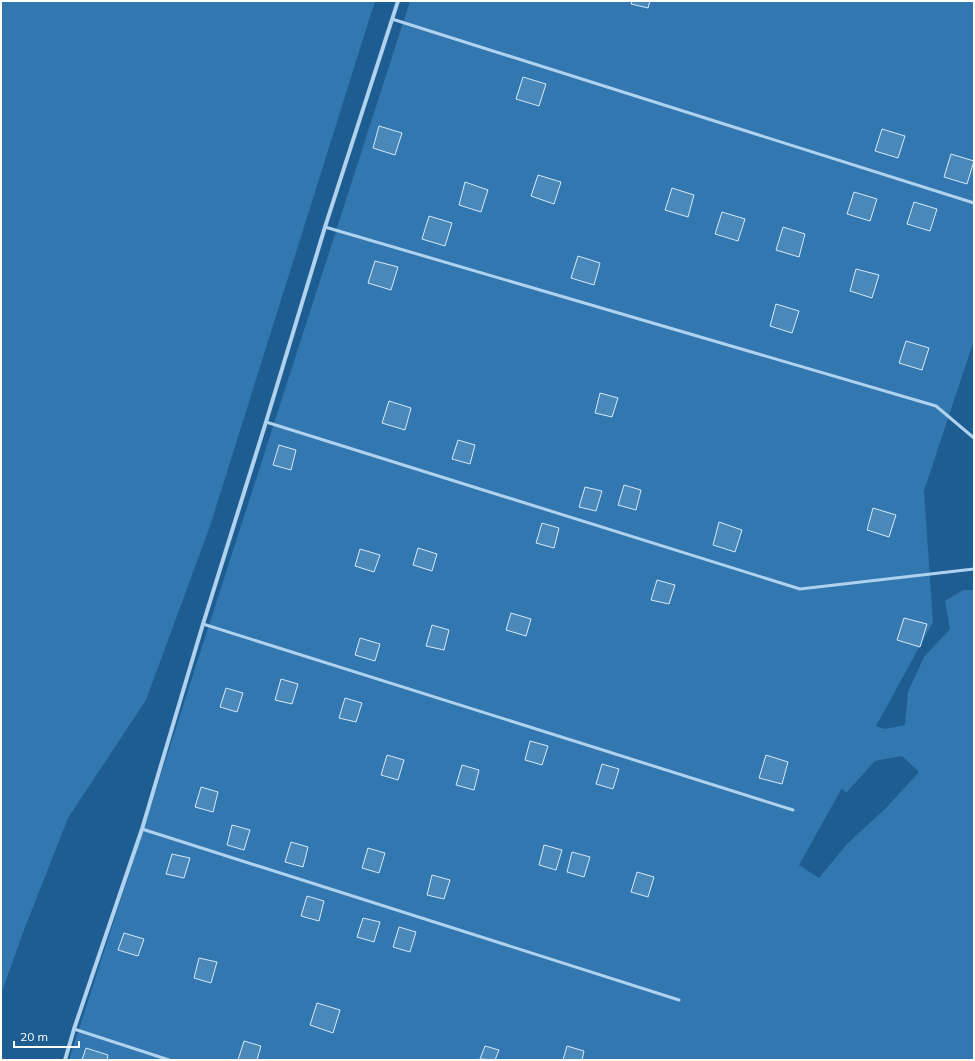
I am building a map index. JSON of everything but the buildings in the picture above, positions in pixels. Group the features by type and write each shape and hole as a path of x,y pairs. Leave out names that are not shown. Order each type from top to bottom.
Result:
{"street":[{"path":"65,1060 74,1029 142,829 203,624 325,227 398,1"}],"lane":[{"path":"392,19 974,203"},
{"path":"325,227 936,406 974,438"},
{"path":"266,422 800,589 974,569"},
{"path":"203,624 792,810"},
{"path":"142,829 679,1000"},
{"path":"74,1029 169,1060"}],"shaded area":[{"path":"1,1 375,1 210,526 146,700 68,818 24,930 1,994"},
{"path":"410,1 974,1 974,340 924,491 933,622 876,726 885,729 905,725 908,692 924,657 950,629 945,601 963,590 974,590 974,1060 69,1060","holes":["902,756 919,772 886,808 847,844 819,878 799,865 842,788 846,793 875,761"]}]}
